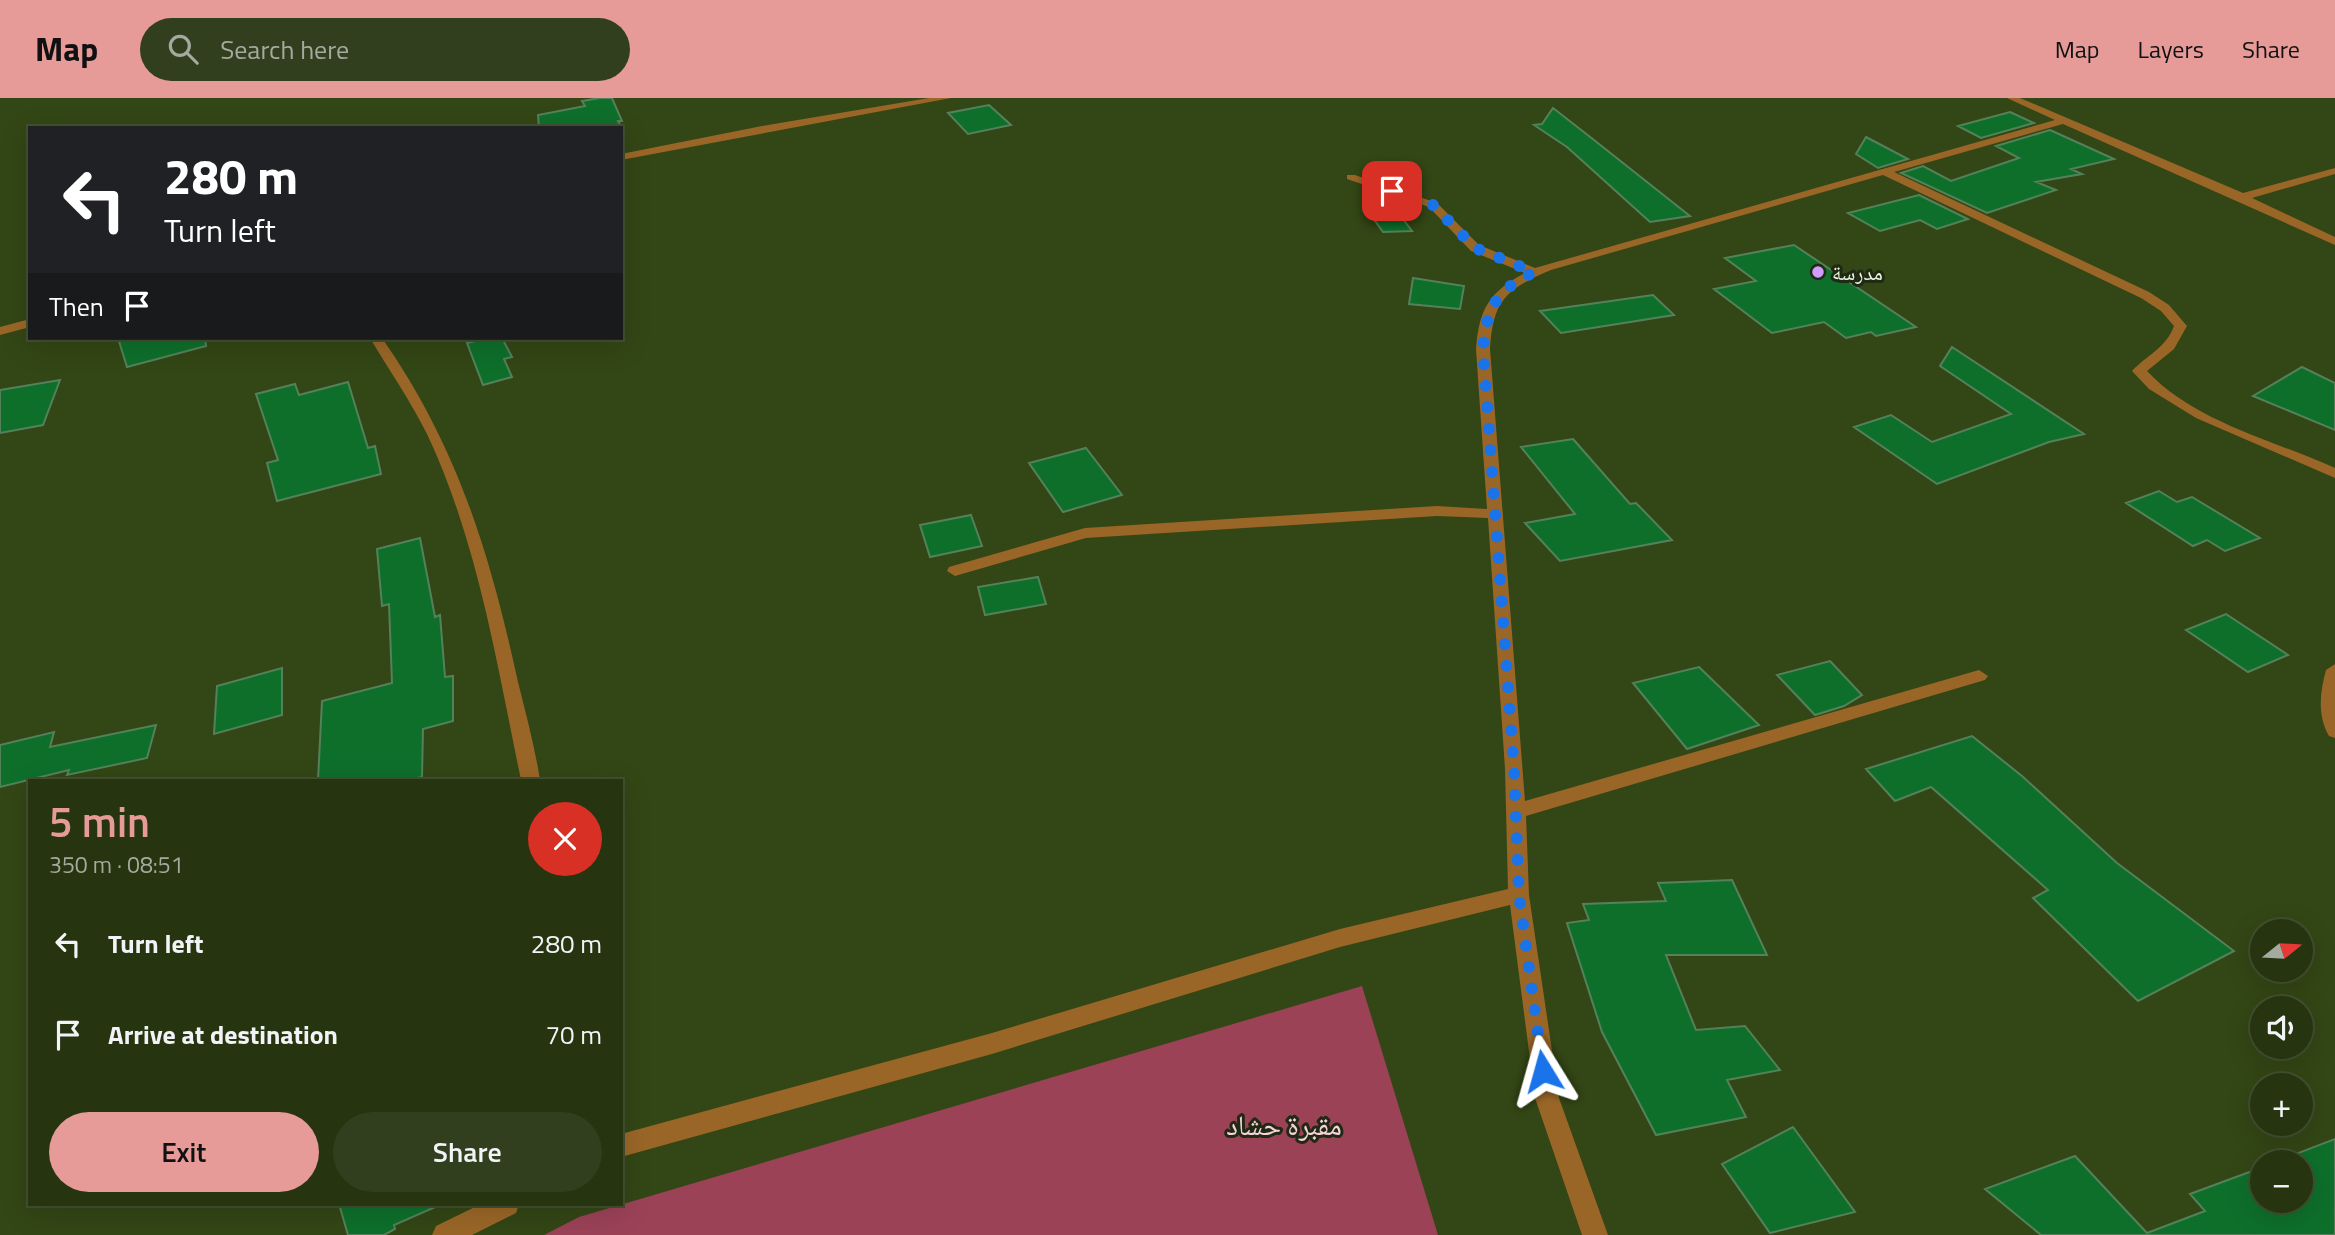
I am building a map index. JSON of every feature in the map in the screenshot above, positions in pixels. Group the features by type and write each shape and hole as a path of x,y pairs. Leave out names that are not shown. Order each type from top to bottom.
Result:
{"street":[{"path":"623,157 749,131 946,98"},
{"path":"2012,98 2242,197 2335,241"},
{"path":"1595,1235 1547,1098 1519,895 1516,811 1483,349 1487,316 1499,297 1520,279 1534,272 2062,121"},
{"path":"2242,197 2335,171"},
{"path":"1885,172 2117,281 2165,308 2181,326 2177,340 2166,352 2139,371 2146,380 2172,398 2233,430 2335,474"},
{"path":"1352,177 1433,205 1475,248 1534,272"},
{"path":"0,331 28,324"},
{"path":"378,340 401,369 438,443 477,550 531,779"},
{"path":"955,571 1047,542 1097,532 1437,510 1495,514"},
{"path":"2335,670 2329,691 2330,720 2335,731"},
{"path":"1516,811 1979,676"},
{"path":"623,1145 742,1110 1053,1026 1441,909 1519,895"},
{"path":"445,1235 503,1206"}],"green space":[{"name":"مقبرة حشاد","path":"1362,986 1438,1235 544,1235 579,1217"}],"building":[{"path":"612,98 622,121 618,121 621,126 539,126 538,115 585,106 582,101"},
{"path":"989,105 1011,125 968,134 948,113"},
{"path":"1553,108 1690,216 1650,222 1567,147 1534,125 1542,124"},
{"path":"2010,112 2034,123 1981,138 1958,126"},
{"path":"2050,130 2114,159 2071,169 2082,174 2036,182 2056,190 1987,213 1901,173 1923,166 1951,181 2019,158 1996,146"},
{"path":"1866,137 1908,159 1878,168 1856,154"},
{"path":"1919,195 1968,219 1937,229 1920,220 1880,231 1848,213"},
{"path":"1393,206 1412,231 1383,232 1365,207"},
{"path":"1794,245 1916,327 1876,336 1871,332 1846,338 1824,322 1772,333 1714,289 1756,281 1725,258"},
{"path":"1413,278 1464,286 1460,309 1409,304"},
{"path":"1653,295 1674,315 1561,333 1540,311"},
{"path":"119,340 205,340 206,346 127,367"},
{"path":"503,340 512,357 504,359 512,377 483,385 467,343"},
{"path":"1952,347 2084,434 2049,442 1937,484 1854,427 1891,415 1932,442 2011,414 1940,366"},
{"path":"2302,367 2335,383 2335,430 2253,396"},
{"path":"60,380 43,425 0,433 0,390"},
{"path":"348,382 368,448 375,446 381,474 277,501 267,463 278,460 256,394 295,384 299,395"},
{"path":"1573,439 1630,504 1636,503 1672,540 1560,561 1525,523 1575,514 1521,447"},
{"path":"1086,448 1122,495 1063,512 1029,463"},
{"path":"2159,491 2177,502 2192,497 2260,538 2225,551 2207,540 2193,546 2126,503"},
{"path":"971,515 982,546 930,557 920,525"},
{"path":"420,538 435,617 440,615 445,677 453,676 453,721 423,729 422,777 318,779 322,701 392,683 389,604 382,606 377,549"},
{"path":"1038,577 1046,604 985,615 978,587"},
{"path":"2226,614 2288,655 2248,672 2186,630"},
{"path":"1830,661 1862,695 1844,706 1815,715 1777,675"},
{"path":"1699,667 1759,725 1687,749 1633,683"},
{"path":"282,668 282,715 214,734 217,686"},
{"path":"156,725 147,758 67,775 69,770 0,787 0,745 54,732 50,747"},
{"path":"1972,736 2022,776 2117,863 2234,951 2138,1001 2033,898 2048,890 1931,787 1895,801 1866,769"},
{"path":"1732,880 1767,955 1666,955 1696,1030 1745,1026 1780,1070 1727,1080 1746,1117 1656,1135 1602,1032 1567,923 1589,920 1583,904 1666,901 1658,883"},
{"path":"1793,1127 1855,1212 1770,1233 1722,1164"},
{"path":"2335,1139 2335,1235 2041,1235 1985,1189 2075,1156 2147,1233 2205,1211 2190,1194 2250,1172 2250,1213 2313,1213 2313,1150 2306,1150"},
{"path":"340,1206 437,1206 394,1225 395,1229 384,1235 348,1235"}],"place":[{"name":"مدرسة","path":"1818,272"}],"route":[{"path":"1392,191 1433,205 1475,248 1534,272 1520,279 1499,297 1487,316 1483,349 1514,769 1519,895 1543,1071"}]}
